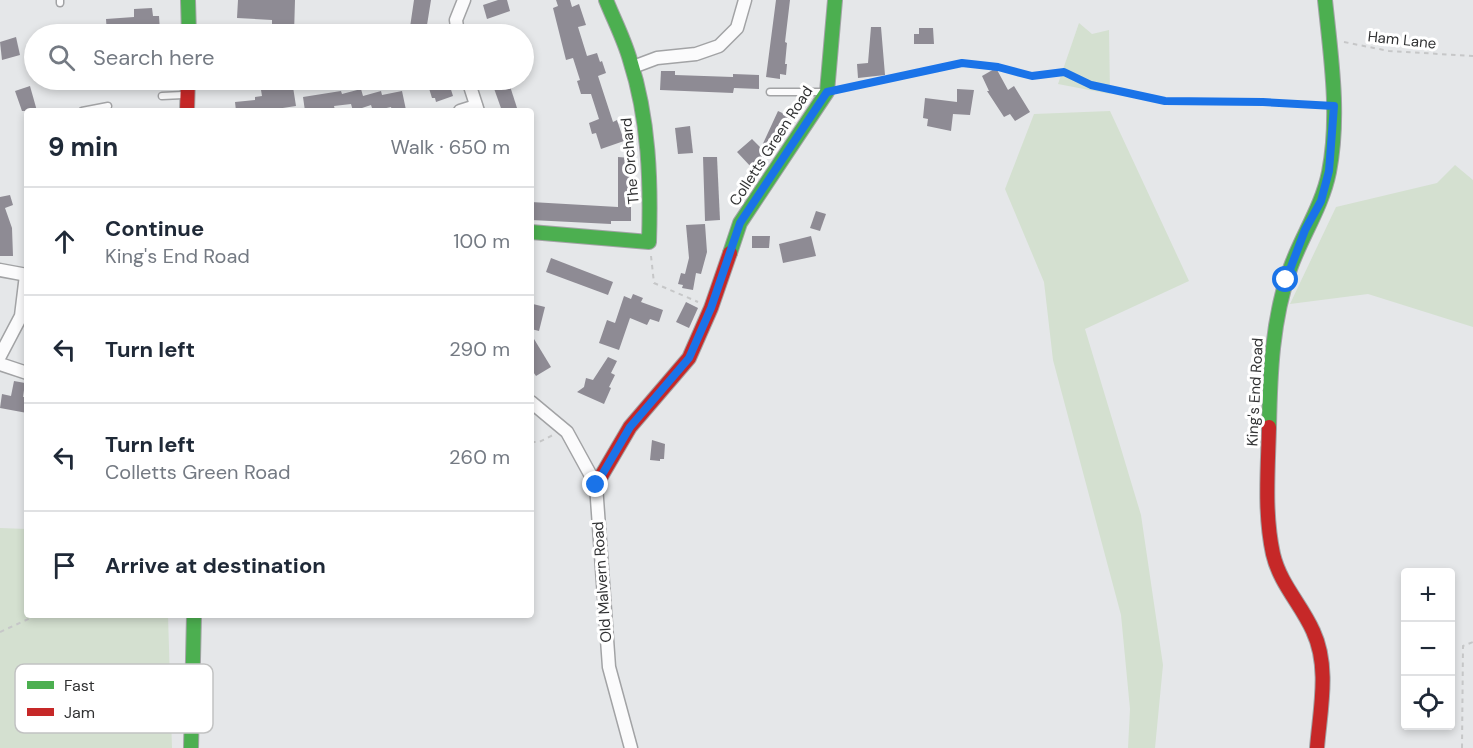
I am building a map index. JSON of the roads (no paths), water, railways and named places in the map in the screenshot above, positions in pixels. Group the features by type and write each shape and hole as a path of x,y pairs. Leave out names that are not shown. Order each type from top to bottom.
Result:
{"main road":[{"path":"188,0 189,24"},
{"path":"201,0 201,24"},
{"name":"The Orchard","path":"534,232 649,242 652,187 640,100 633,67 606,0"},
{"name":"Colletts Green Road","path":"596,485 630,427 689,358 711,308 740,223 827,92 835,0"},
{"name":"King's End Road","path":"1317,748 1321,667 1318,644 1284,583 1272,554 1268,465 1271,345 1286,280 1305,230 1321,201 1329,171 1334,106 1325,0"},
{"path":"188,108 191,90"},
{"path":"194,90 200,108"},
{"path":"193,664 194,618"},
{"path":"191,733 191,748"}],"street":[{"path":"457,24 464,0"},
{"path":"633,67 657,58 696,54 719,46 737,28 745,0"},
{"path":"471,90 477,108"},
{"path":"0,270 24,274"},
{"path":"0,356 21,316 24,296"},
{"path":"0,364 24,372"},
{"name":"Old Malvern Road","path":"534,404 567,432 596,485 609,667 631,748"}],"lane":[{"path":"162,96 178,90"},
{"path":"770,92 827,92"},
{"path":"98,108 108,106"}]}
